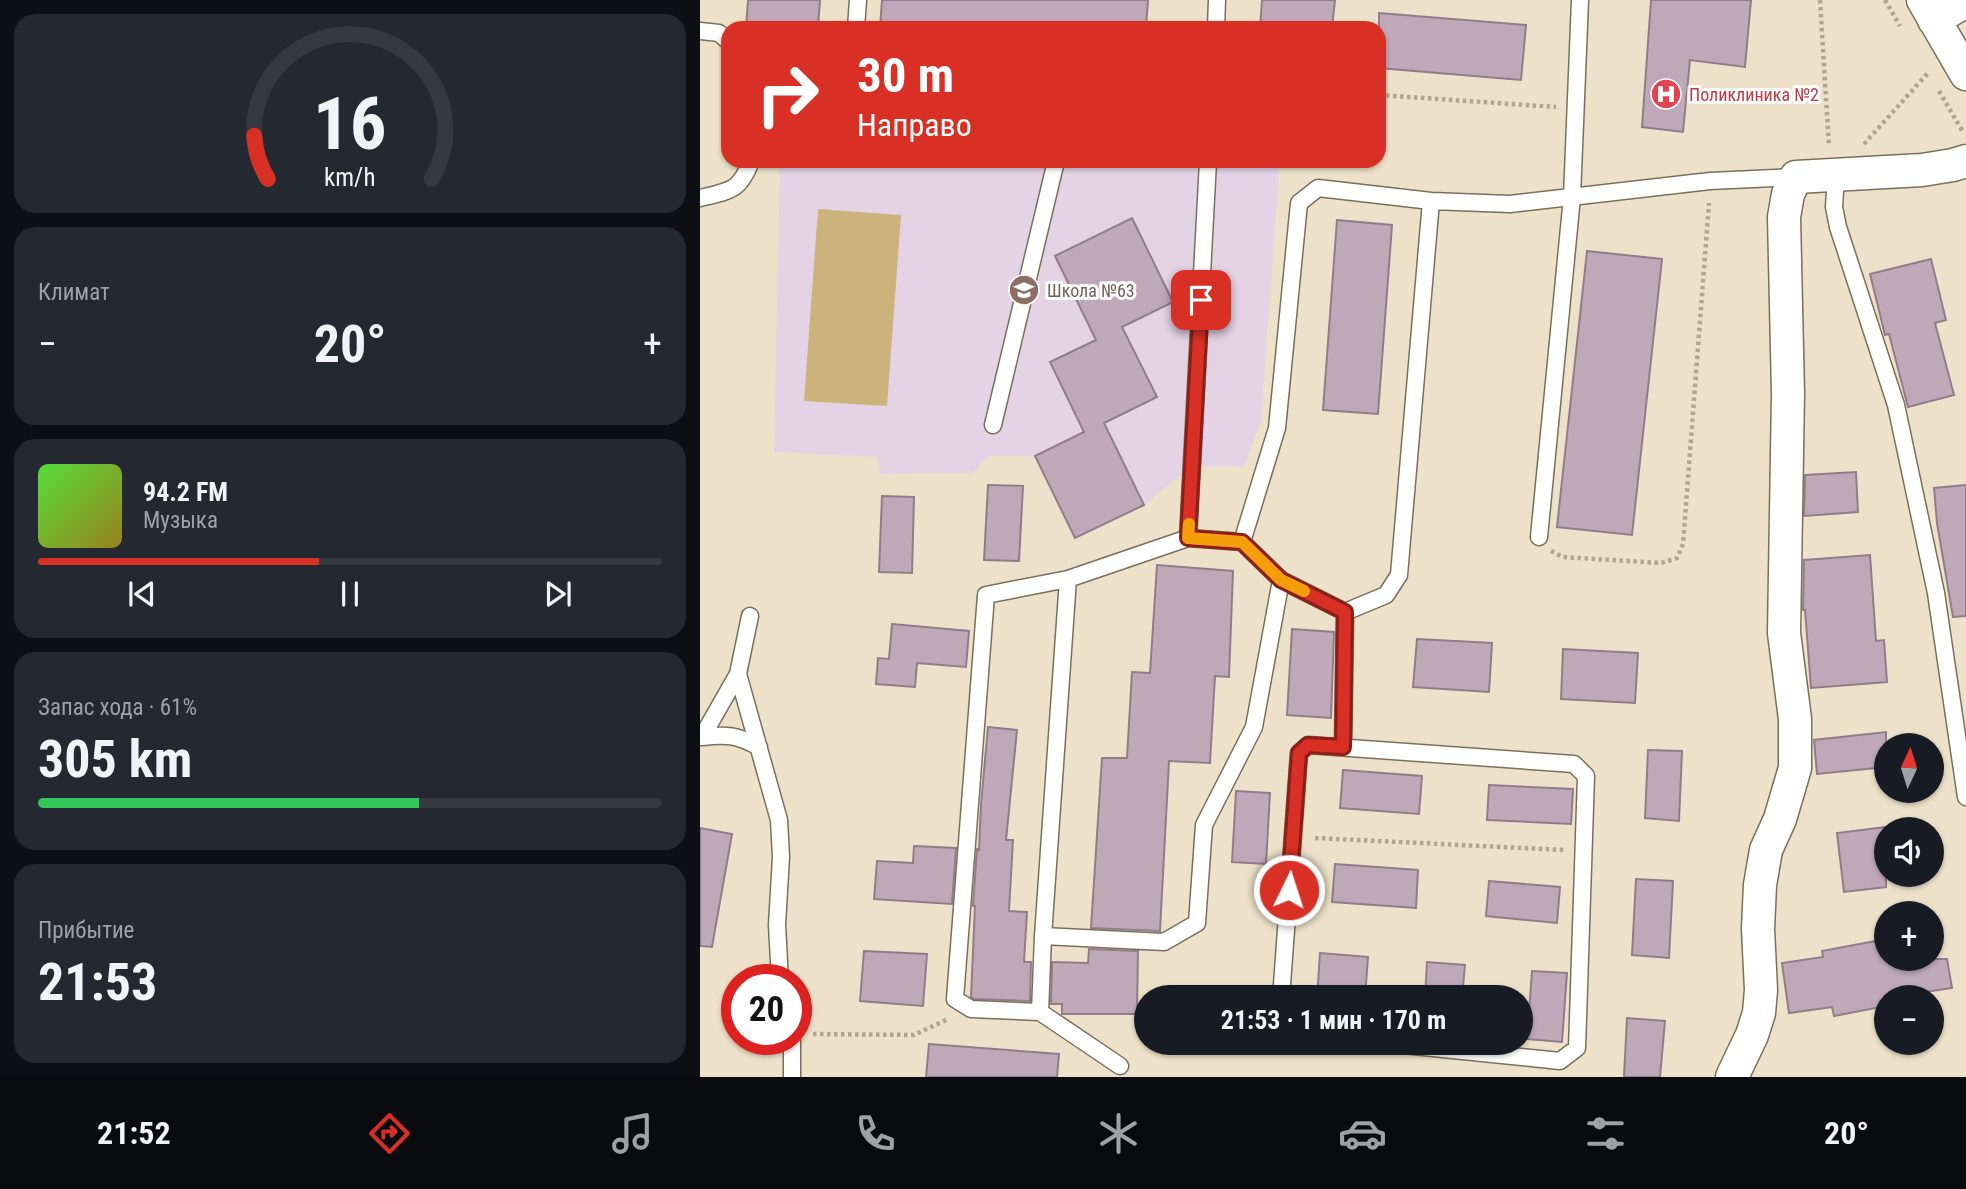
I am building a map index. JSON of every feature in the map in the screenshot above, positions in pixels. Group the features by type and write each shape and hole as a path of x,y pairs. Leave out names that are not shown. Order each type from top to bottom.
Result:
{"street":[{"path":"1966,1 1928,10 1966,74"},
{"path":"1732,1077 1752,1035 1759,1013 1760,885 1766,850 1780,819 1795,768 1796,719 1784,633 1788,393 1784,217 1788,194 1796,177 1922,170 1966,161"}],"lane":[{"path":"856,21 858,0"},
{"path":"1216,21 1217,0"},
{"path":"1539,537 1572,197 1580,0"},
{"path":"700,31 721,35"},
{"path":"700,198 727,192 744,179 748,168"},
{"path":"993,425 1054,168"},
{"path":"1188,538 1208,168"},
{"path":"1836,175 1835,206 1838,227 1896,405 1936,593 1966,797"},
{"path":"1242,542 1277,429 1299,203 1318,188 1431,201 1510,204 1710,181 1796,177"},
{"path":"1119,1066 1040,1013 971,1009 955,999 986,595 1068,579 1188,538 1242,542 1281,580 1345,612 1387,596 1399,575 1431,201"},
{"path":"1040,1013 1068,579"},
{"path":"1043,936 1164,942 1197,923 1204,825 1254,727 1281,580"},
{"path":"1343,747 1345,612"},
{"path":"701,739 738,674 751,616"},
{"path":"738,674 779,820 779,964"},
{"path":"701,739 720,734 739,737 759,747"},
{"path":"1282,985 1299,753 1308,745 1574,764 1587,776 1577,1048 1560,1061 1501,1055"},
{"path":"792,1055 792,1077"}],"path":[{"path":"1820,0 1830,163 1836,175 1928,73"},
{"path":"1386,94 1575,108"},
{"path":"1539,537 1548,550 1563,557 1661,563 1677,558 1682,544 1710,181"},
{"path":"1293,836 1584,851"},
{"path":"812,1034 914,1035 971,1009"}],"shaded area":[{"name":"Школа №63","path":"780,168 1279,168 1261,420 1244,467 1192,466 1144,505 1075,538 1035,456 988,456 973,473 879,474 878,457 774,452"},
{"path":"818,209 901,215 887,406 804,401"}],"building":[{"path":"748,0 820,0 818,21 746,21"},
{"path":"882,0 1148,0 1146,21 880,21"},
{"path":"1262,0 1335,0 1333,21 1260,21"},
{"path":"1651,0 1751,0 1745,67 1690,60 1683,132 1642,127"},
{"path":"1379,13 1526,25 1521,80 1386,69 1386,21 1379,21"},
{"path":"1132,218 1173,302 1122,327 1157,397 1104,423 1144,505 1075,538 1035,456 1084,432 1050,362 1096,340 1055,256"},
{"path":"1337,220 1392,225 1378,414 1323,410"},
{"path":"1587,251 1662,259 1632,535 1557,527"},
{"path":"1931,259 1946,320 1935,323 1954,395 1908,407 1889,334 1885,335 1870,274"},
{"path":"1856,472 1858,512 1804,516 1805,475"},
{"path":"988,485 1023,486 1019,561 984,560"},
{"path":"1966,485 1966,616 1953,617 1937,523 1934,488"},
{"path":"882,496 914,497 912,573 879,572"},
{"path":"1870,555 1876,641 1884,640 1887,682 1811,688 1803,610 1804,560"},
{"path":"1157,565 1233,571 1229,677 1215,676 1210,763 1169,761 1160,931 1091,928 1102,758 1127,758 1132,672 1150,673"},
{"path":"892,624 969,631 966,667 917,663 915,687 876,684 878,658 889,659"},
{"path":"1292,629 1334,632 1331,718 1287,715"},
{"path":"1417,639 1492,643 1489,692 1413,687"},
{"path":"1563,649 1638,653 1635,703 1561,699"},
{"path":"988,727 1017,730 1006,840 1013,840 1009,911 1027,912 1024,962 1031,962 1030,1001 971,997 973,906"},
{"path":"1874,733 1874,768 1817,774 1814,740"},
{"path":"1648,750 1682,751 1679,821 1645,818"},
{"path":"1343,770 1422,776 1419,814 1340,808"},
{"path":"1489,785 1573,789 1571,824 1487,820"},
{"path":"1236,791 1270,793 1266,864 1232,862"},
{"path":"700,828 732,834 712,947 700,946"},
{"path":"1874,828 1874,887 1886,887 1844,892 1837,833"},
{"path":"914,846 956,848 952,904 874,899 877,861 913,863"},
{"path":"1335,864 1418,870 1416,908 1332,902"},
{"path":"1636,879 1673,881 1669,958 1632,955"},
{"path":"1489,881 1560,887 1557,923 1486,916"},
{"path":"1874,941 1874,971 1944,971 1944,959 1947,959 1952,988 1944,989 1944,985 1874,985 1874,1008 1834,1016 1832,1007 1789,1013 1782,963 1823,957 1822,951"},
{"path":"1089,949 1138,951 1134,1014 1062,1014 1062,1004 1051,1004 1052,962 1088,963"},
{"path":"864,951 927,954 923,1006 860,1001"},
{"path":"1320,953 1368,957 1366,985 1318,985"},
{"path":"1427,962 1465,965 1463,985 1426,985"},
{"path":"1532,971 1567,973 1562,1042 1533,1040"},
{"path":"1627,1018 1665,1021 1660,1077 1624,1077"},
{"path":"929,1044 1059,1054 1057,1077 926,1077"}],"slow traffic":[{"path":"1189,524 1188,538 1242,542 1281,580 1304,591"}],"place":[{"name":"Поликлиника №2","path":"1666,94"},
{"name":"Школа №63","path":"1024,290"}],"route":[{"path":"1201,300 1188,538 1242,542 1281,580 1345,612 1343,747 1308,745 1299,753 1289,890"}]}
